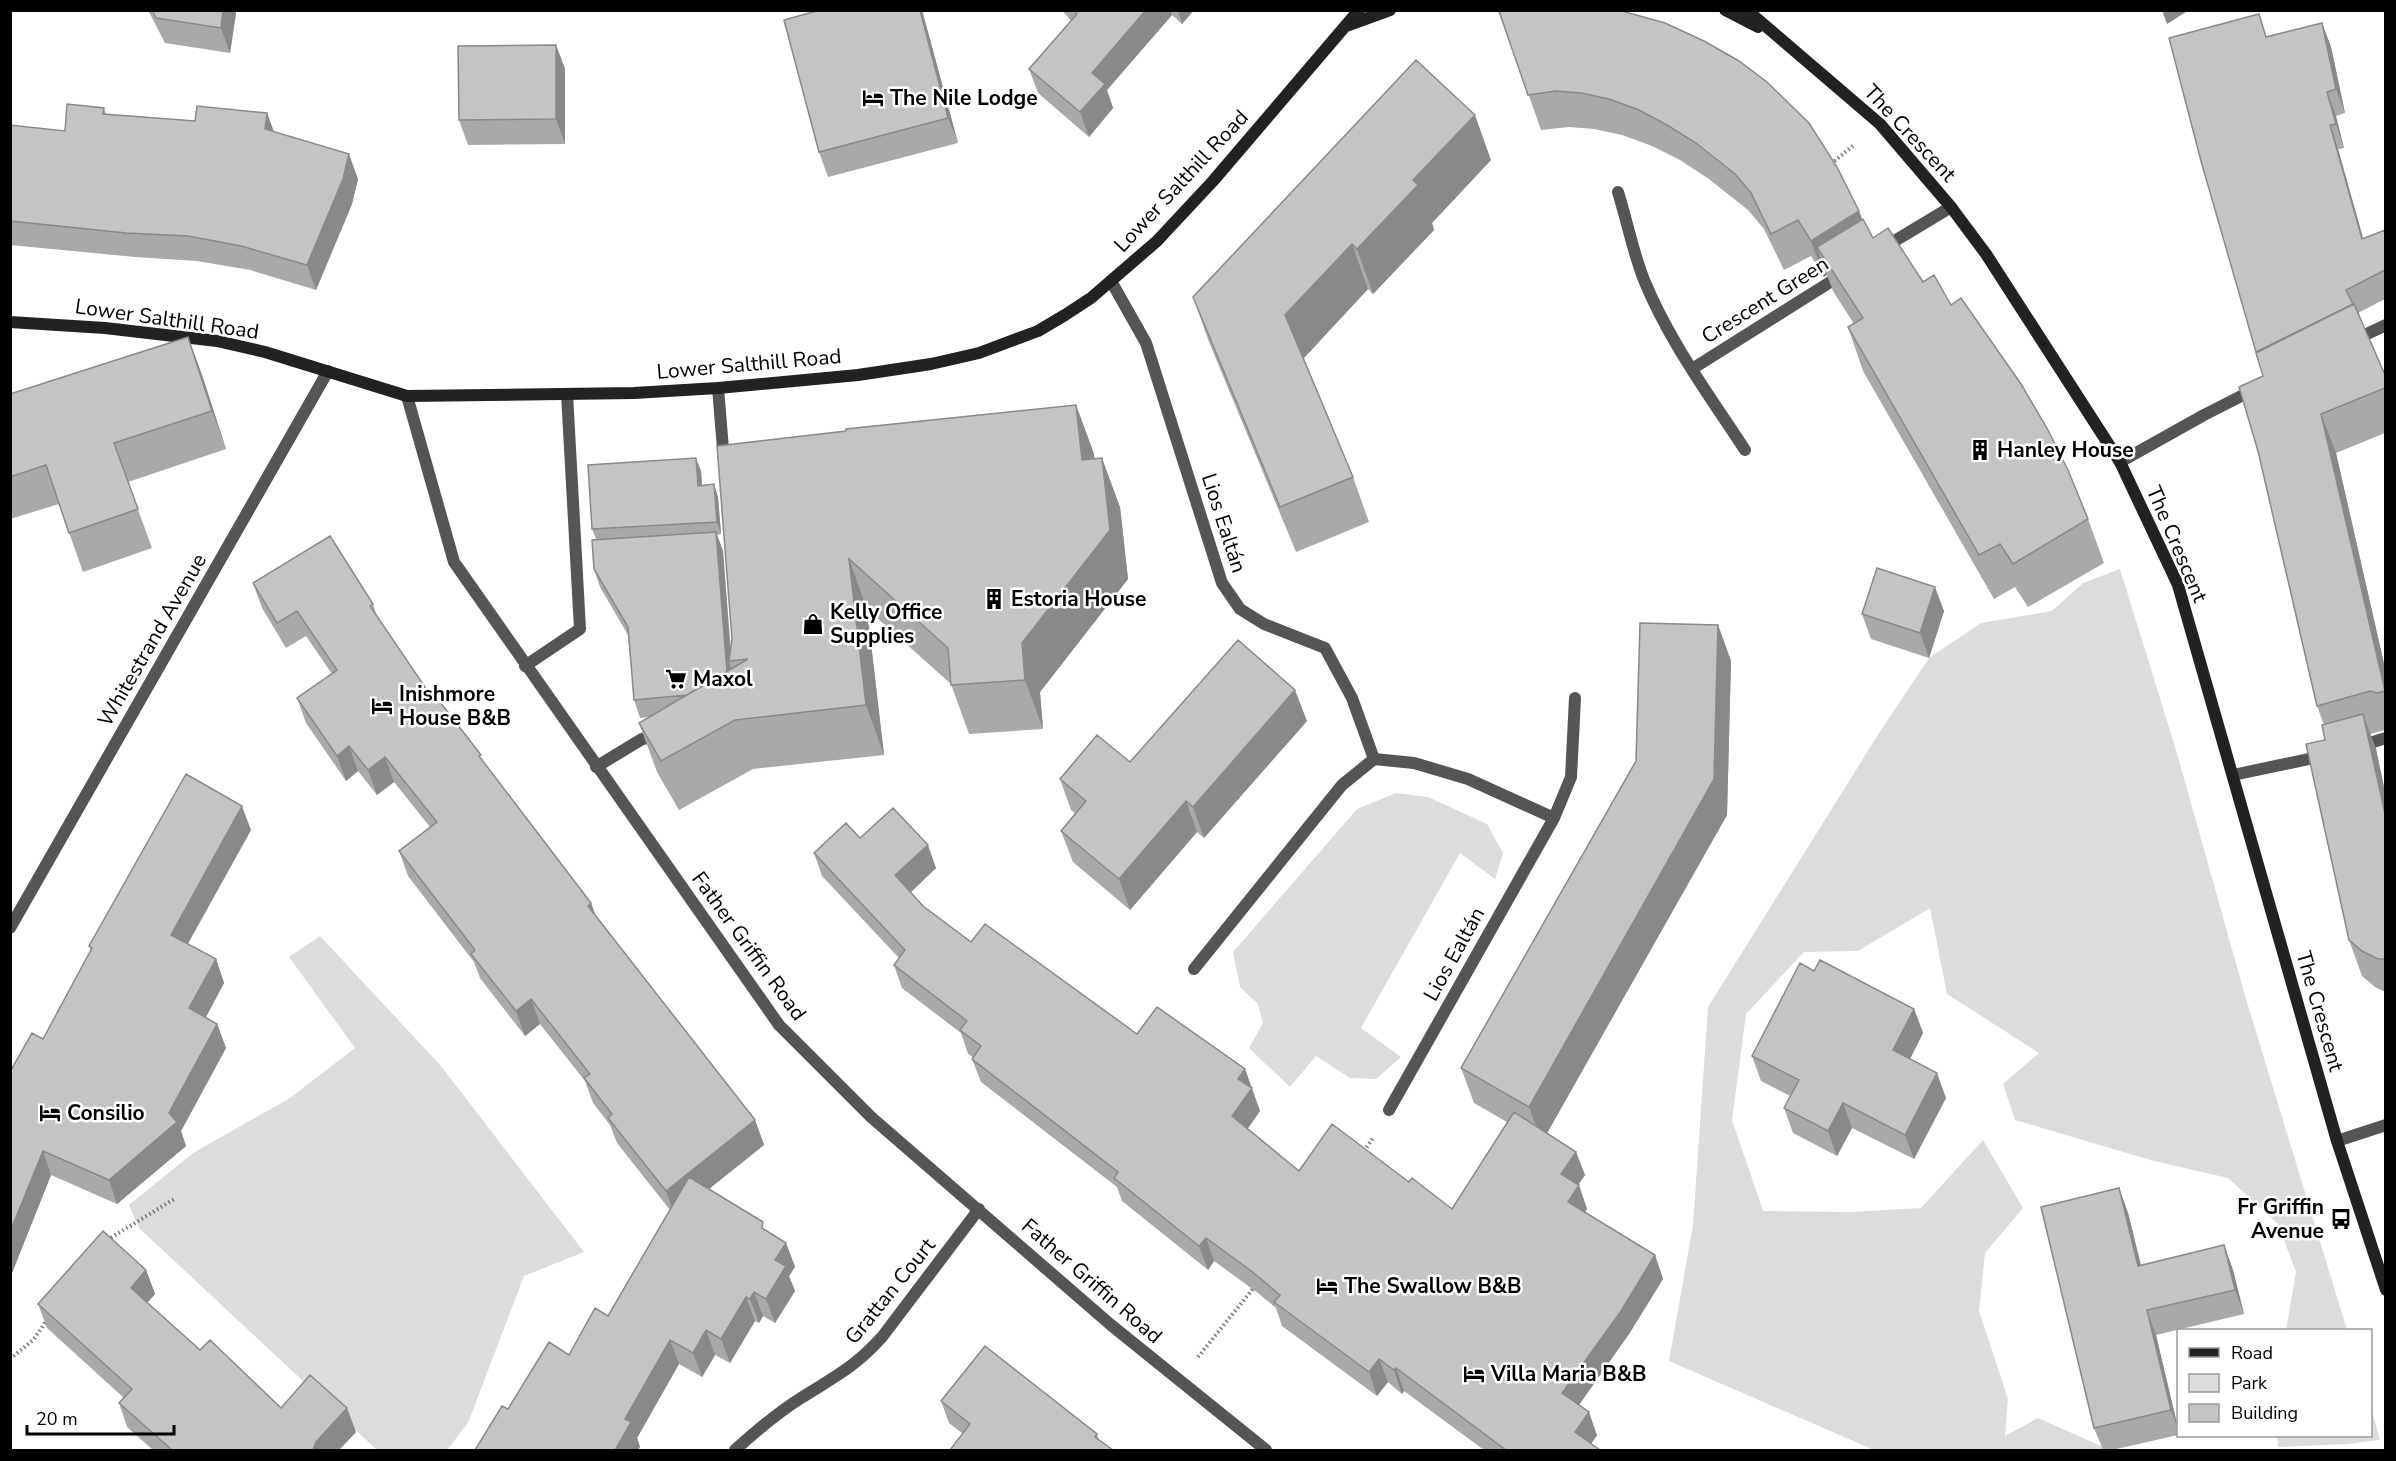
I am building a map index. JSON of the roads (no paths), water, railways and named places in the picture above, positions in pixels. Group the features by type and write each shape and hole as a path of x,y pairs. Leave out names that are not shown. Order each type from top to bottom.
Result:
{"main road":[{"name":"Lower Salthill Road","path":"10,322 105,328 218,341 264,352 407,396 634,393 718,388 858,375 931,364 979,353 1038,331 1091,298 1157,241 1213,181 1359,10"},
{"path":"1344,27 1390,10"},
{"path":"1725,10 1776,36"},
{"name":"The Crescent","path":"1747,10 1880,124 1951,207 1986,254 2120,462 2178,585 2337,1142 2385,1290"}],"street":[{"name":"Crescent Green","path":"1618,192 1644,279 1665,324 1745,450"},
{"path":"1873,254 1951,207"},
{"name":"Crescent Green","path":"1692,369 1853,267"},
{"name":"Lios Ealtán","path":"1112,281 1146,343 1222,583 1240,609 1264,624 1325,648 1352,698 1374,759"},
{"path":"2343,346 2385,325"},
{"name":"Whitestrand Avenue","path":"10,928 328,371"},
{"path":"2120,462 2204,415 2268,383"},
{"path":"718,388 725,471"},
{"path":"525,666 580,628 582,551 567,394"},
{"name":"Father Griffin Road","path":"407,396 454,562 596,767 779,1024 871,1117 1111,1325 1266,1450"},
{"name":"Lios Ealtán","path":"1389,1110 1554,818 1571,777 1575,698"},
{"path":"596,767 642,739 670,734"},
{"path":"2233,775 2301,762 2385,738"},
{"path":"1194,969 1342,785 1374,759 1414,763 1468,779 1554,818"},
{"path":"2337,1142 2385,1125"},
{"name":"Grattan Court","path":"735,1450 776,1416 842,1374 864,1357 882,1337 979,1209"}],"place":[{"name":"The Nile Lodge","path":"873,98"},
{"name":"Hanley House","path":"1980,450"},
{"name":"Estoria House","path":"994,599"},
{"name":"Kelly Office Supplies","path":"813,624"},
{"name":"Maxol","path":"676,679"},
{"name":"Inishmore House B&B","path":"382,706"},
{"name":"Consilio","path":"50,1113"},
{"name":"Fr Griffin Avenue","path":"2341,1219"},
{"name":"The Swallow B&B","path":"1327,1286"},
{"name":"Villa Maria B&B","path":"1474,1374"}]}
